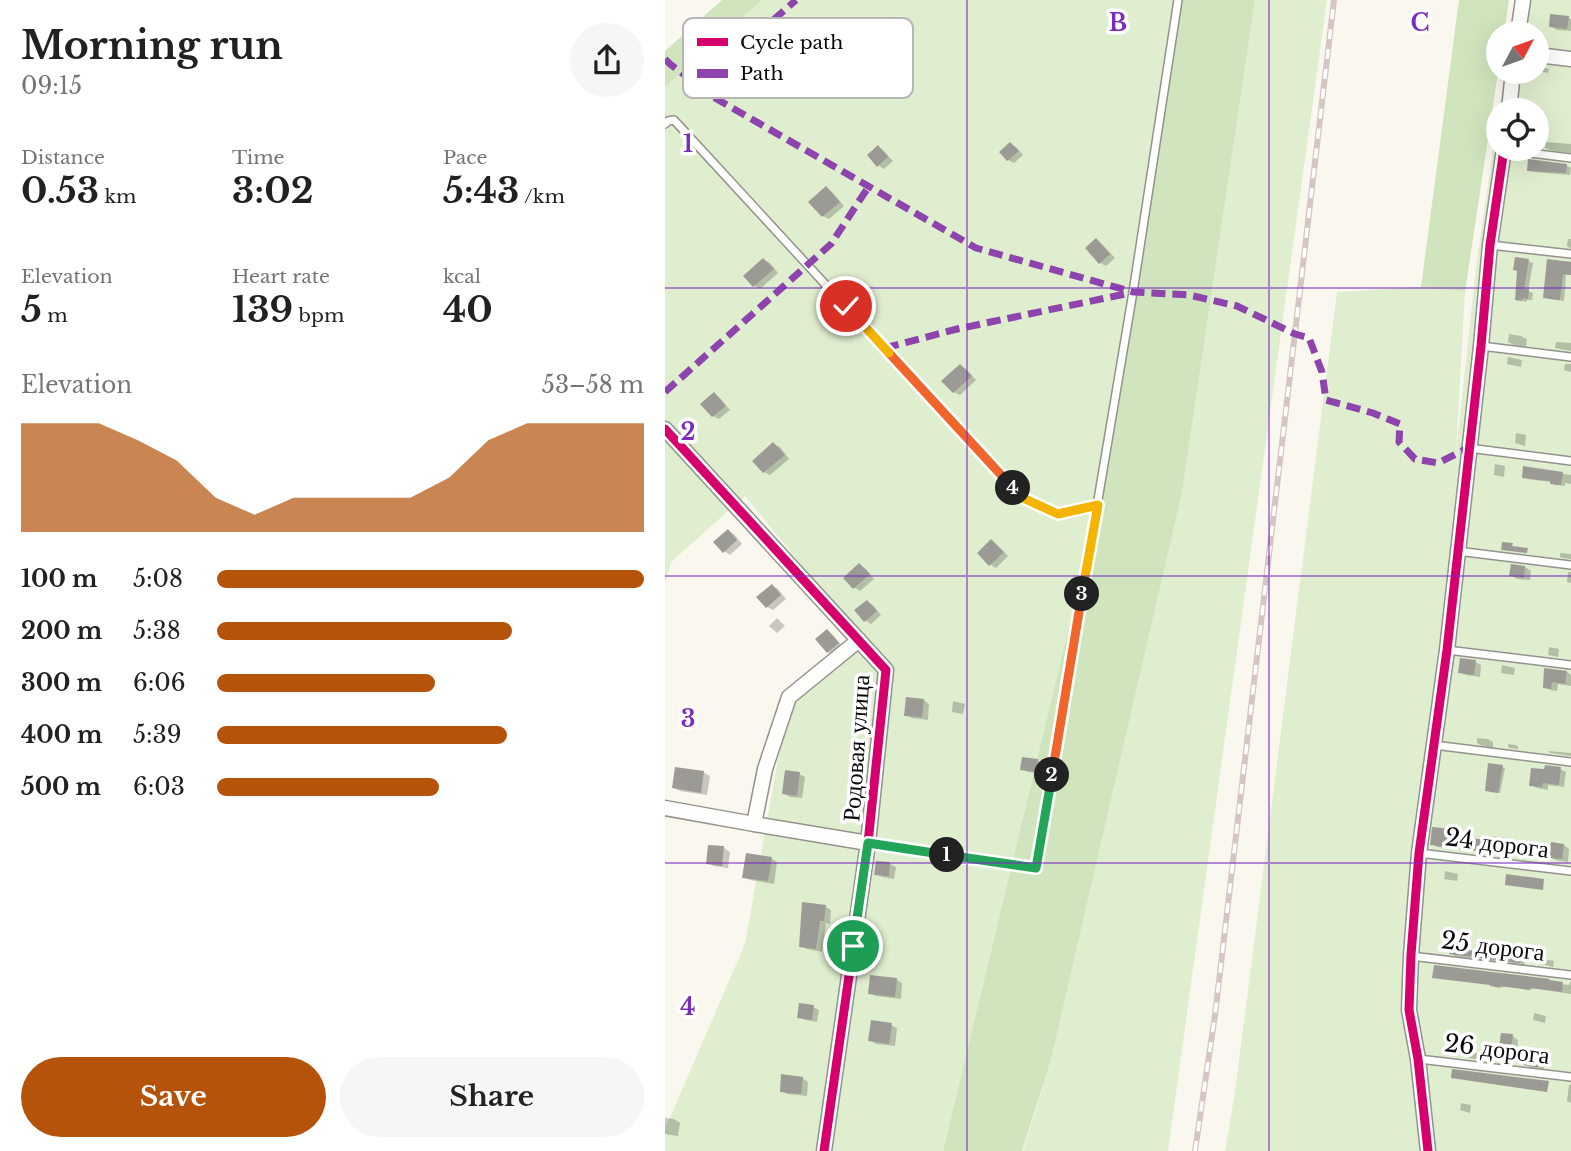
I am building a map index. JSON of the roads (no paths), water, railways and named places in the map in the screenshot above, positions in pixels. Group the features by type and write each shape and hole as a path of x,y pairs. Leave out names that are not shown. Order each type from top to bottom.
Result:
{"street":[{"path":"1520,21 1524,0"},
{"path":"1549,56 1571,59"},
{"path":"1428,1151 1418,1059 1409,1010 1411,956 1419,853 1447,650 1490,244 1502,161"},
{"name":"Родовая улица","path":"665,429 886,670 868,843 824,1151"},
{"path":"754,824 765,769 789,697 859,640"},
{"path":"665,808 868,843"}],"lane":[{"path":"868,843 1036,868 1133,292 1178,0"},
{"path":"665,124 674,120 1021,497 1058,514 1098,505"},
{"path":"1549,155 1571,158"},
{"path":"1490,244 1571,254"},
{"path":"1481,346 1571,357"},
{"path":"1468,448 1571,461"},
{"path":"1457,551 1571,565"},
{"path":"1447,650 1571,665"},
{"path":"1433,745 1571,762"},
{"name":"24 дорога","path":"1419,853 1571,871"},
{"name":"25 дорога","path":"1411,956 1571,975"},
{"name":"26 дорога","path":"1418,1059 1571,1077"}],"railway":[{"path":"1195,1151 1215,1015 1334,0"}]}
